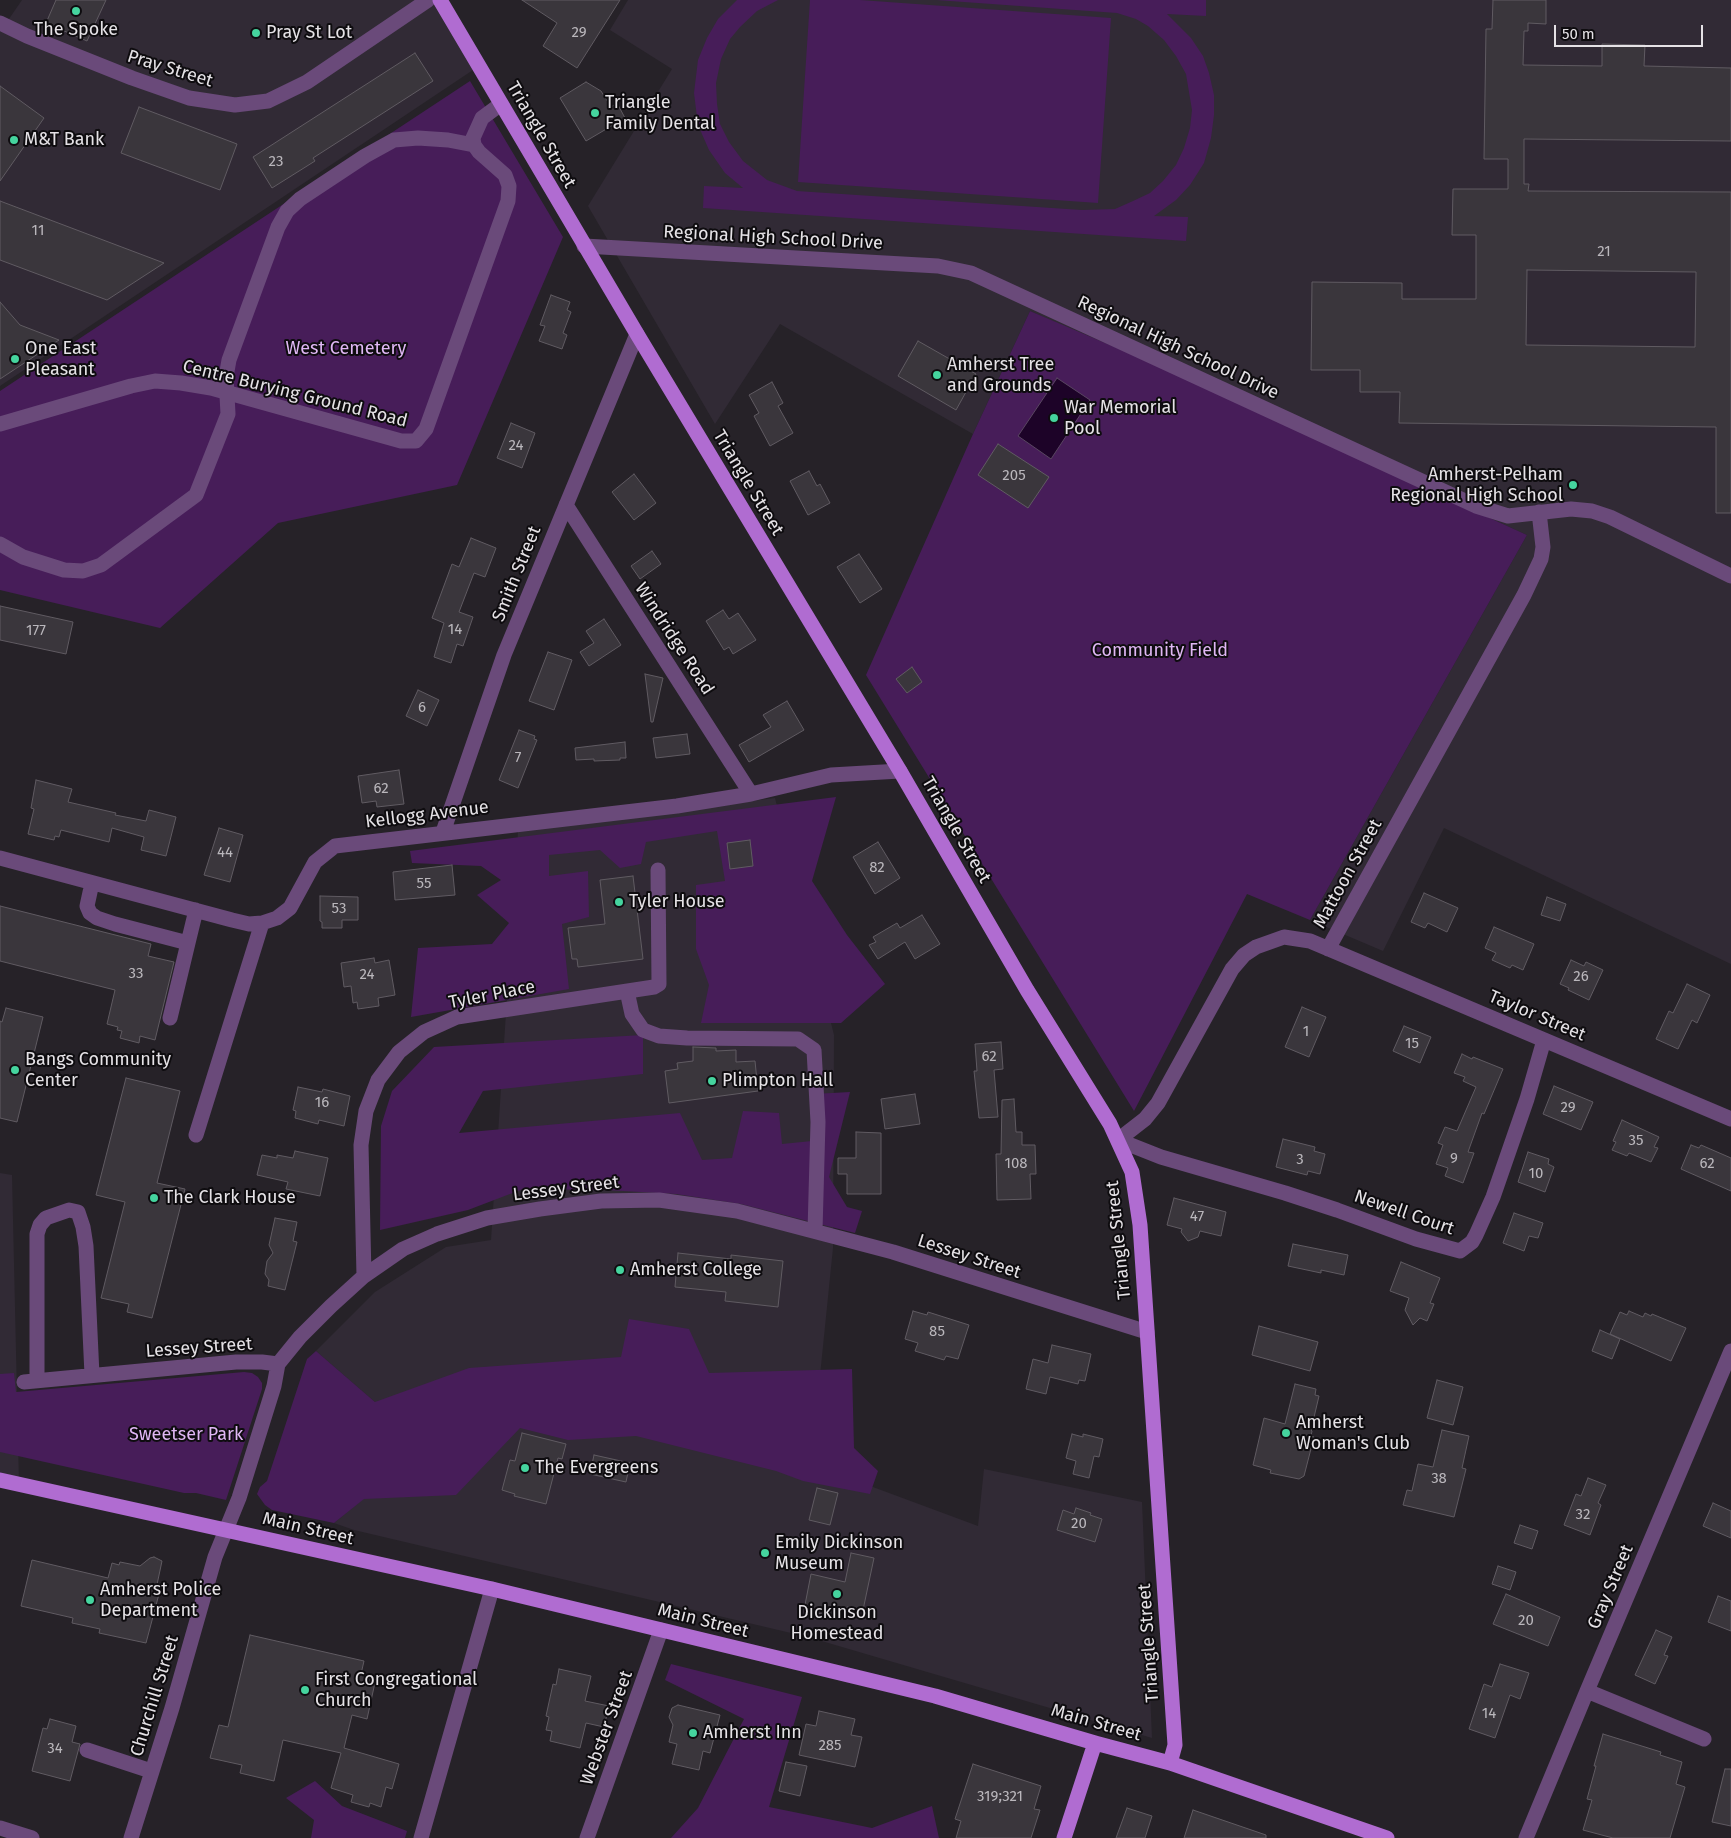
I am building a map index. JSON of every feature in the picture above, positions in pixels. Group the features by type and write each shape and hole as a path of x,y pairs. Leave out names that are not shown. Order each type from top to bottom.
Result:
{"main road":[{"name":"Triangle Street","path":"440,0 584,246 900,771 1027,990 1110,1124 1132,1172 1140,1225 1175,1745 1170,1763"},
{"name":"Main Street","path":"0,1480 492,1589 935,1696 1170,1763 1387,1838"},
{"path":"1064,1838 1095,1743"}],"street":[{"name":"Pray Street","path":"0,23 132,78 189,98 235,105 268,101 308,82 428,0"},
{"path":"0,544 23,557 64,570 83,571 101,565 196,495 228,414 226,377 229,360 278,227 286,211 300,199 365,156 394,140 418,138 474,145 473,138 482,118 501,104"},
{"name":"Centre Burying Ground Road","path":"0,424 131,386 155,381 181,383 227,393 401,441 416,441 426,429 508,201 509,186 505,175 474,145"},
{"name":"Regional High School Drive","path":"584,246 954,268 971,273 1476,506 1508,516 1571,509 1592,511 1610,517 1731,576"},
{"name":"Smith Street","path":"443,832 504,655 637,334"},
{"name":"Windridge Road","path":"566,505 751,794"},
{"name":"Mattoon Street","path":"1118,1140 1145,1119 1158,1103 1232,969 1244,955 1256,947 1284,937 1310,941 1328,948 1524,594 1541,559 1543,547 1539,512"},
{"name":"Kellogg Avenue","path":"0,858 248,924 262,923 277,918 290,908 315,862 335,846 677,806 751,794 831,775 900,771"},
{"name":"Tyler Place","path":"364,1276 361,1145 366,1111 378,1080 399,1052 424,1032 457,1017 654,987 659,984 658,870"},
{"path":"92,883 88,906 90,913 97,918 188,943"},
{"path":"170,1018 196,910"},
{"path":"196,1135 262,923"},
{"name":"Taylor Street","path":"1328,948 1731,1119"},
{"path":"628,991 632,1014 644,1030 659,1036 798,1039 814,1050 818,1122 815,1231"},
{"name":"Newell Court","path":"1118,1140 1161,1156 1285,1193 1416,1239 1454,1251 1460,1251 1472,1242 1493,1197 1544,1040"},
{"name":"Lessey Street","path":"92,1375 84,1227 78,1212 69,1210 46,1218 40,1225 37,1234 30,1381 236,1362 278,1364 300,1337 331,1306 364,1276 403,1249 437,1234 479,1220 601,1201 659,1200 699,1204 736,1211 893,1252 1147,1332"},
{"name":"Gray Street","path":"1526,1838 1731,1351"},
{"name":"Churchill Street","path":"131,1838 172,1708 215,1556 242,1489 274,1386 278,1364"},
{"path":"421,1838 492,1589"},
{"name":"Webster Street","path":"587,1838 662,1630"},
{"path":"1587,1691 1704,1739"},
{"path":"87,1750 151,1771"},
{"path":"0,1828 32,1838"}],"shaded area":[{"path":"22,0 440,0 479,66 0,386 0,32"},
{"name":"Amherst-Pelham Regional High School","path":"628,0 1731,0 1731,964 1444,828 1383,951 1310,920 1527,535 1030,311 973,434 780,324 715,424 588,206 672,69 610,30"},
{"name":"War Memorial Pool","path":"1057,378 1090,400 1051,459 1018,436"},
{"name":"Amherst College","path":"775,798 834,1035 833,1248 811,1464 978,1526 984,1469 1142,1502 1152,1738 808,1637 354,1530 334,1523 427,1447 316,1351 375,1292 446,1247 491,1240 518,831"},
{"path":"0,1173 12,1175 19,1484 0,1480"}],"green space":[{"path":"737,0 778,0 757,11 730,39 721,59 716,83 720,124 729,142 743,161 767,180 797,191 1082,210 1115,209 1150,193 1176,165 1190,128 1192,110 1186,74 1176,56 1164,40 1148,26 1136,19 1117,13 936,0 1206,0 1206,16 1167,14 1191,38 1203,56 1214,95 1211,138 1204,163 1190,185 1176,200 1154,216 1188,217 1186,241 703,208 704,186 743,188 725,173 709,150 698,125 694,93 698,60 707,38 718,19"},
{"path":"810,0 860,0 1111,18 1098,203 798,182"},
{"name":"West Cemetery","path":"470,81 563,237 457,485 278,523 160,628 0,590 0,391"},
{"name":"Community Field","path":"1030,311 1124,351 1527,535 1310,920 1247,894 1134,1111 866,675"},
{"path":"836,797 812,881 847,935 885,984 841,1023 701,1023 709,985 696,949 696,885 725,881 717,831 646,842 641,864 620,868 600,850 549,855 549,876 588,871 589,917 562,924 569,989 411,1017 418,948 492,944 509,923 477,895 501,880 481,866 412,863 410,851"},
{"path":"643,1035 643,1074 483,1091 459,1133 680,1113 702,1160 732,1158 743,1111 779,1113 782,1144 812,1141 814,1094 850,1092 829,1177 847,1207 862,1211 855,1233 741,1204 676,1194 606,1190 523,1189 468,1210 380,1230 381,1126 392,1091 434,1047"},
{"path":"629,1319 689,1329 709,1373 852,1369 854,1448 878,1471 870,1494 803,1481 776,1471 636,1436 568,1440 520,1428 456,1495 364,1499 334,1523 272,1510 265,1505 257,1494 260,1487 267,1481 307,1359 316,1351 375,1402 469,1368 621,1357"},
{"name":"Sweetser Park","path":"244,1372 252,1373 258,1377 262,1383 262,1389 226,1500 196,1493 184,1493 0,1452 0,1374 14,1373 16,1392"},
{"path":"671,1664 802,1697 769,1807 872,1828 932,1806 939,1838 671,1838 698,1808 744,1719 665,1680"},
{"path":"315,1781 342,1806 407,1831 405,1838 311,1838 314,1820 286,1798"}],"building":[{"name":"The Spoke","path":"56,0 106,0 87,41 46,23"},
{"path":"522,0 620,0 577,68 543,46 557,23"},
{"path":"1493,0 1546,0 1546,24 1528,23 1528,31 1524,31 1523,65 1602,66 1602,44 1645,45 1644,66 1731,68 1731,141 1524,139 1524,184 1529,184 1528,191 1731,192 1731,513 1716,513 1716,427 1399,423 1400,392 1360,392 1360,370 1311,370 1312,282 1402,283 1402,299 1476,299 1476,235 1452,235 1453,189 1508,189 1508,159 1484,159 1486,29 1492,29","holes":["1527,270 1696,272 1695,347 1526,345"]},
{"path":"415,53 433,81 313,158 315,161 272,188 253,157"},
{"name":"Triangle Family Dental","path":"586,82 601,91 611,107 617,103 625,118 586,141 560,98"},
{"name":"M&T Bank","path":"0,86 44,118 0,181"},
{"path":"139,107 237,144 220,190 121,153"},
{"path":"0,201 164,263 107,300 0,260"},
{"path":"551,295 570,302 567,310 571,312 563,333 567,335 562,349 539,341 545,326 540,325"},
{"name":"One East Pleasant","path":"0,302 20,325 59,340 0,379"},
{"name":"Amherst Tree and Grounds","path":"918,341 976,374 956,410 898,376"},
{"path":"772,382 783,403 778,406 793,433 770,446 754,416 759,413 749,395"},
{"path":"511,423 535,433 522,468 497,458"},
{"path":"998,444 1049,477 1028,508 978,475"},
{"path":"809,471 817,486 820,484 830,503 808,515 790,481"},
{"path":"634,474 656,503 634,520 612,492"},
{"path":"471,538 496,548 485,577 474,573 459,612 473,617 463,646 457,644 451,663 434,657 444,623 432,618 452,564 459,567"},
{"path":"652,551 661,564 640,579 631,566"},
{"path":"859,554 882,589 860,603 837,567"},
{"path":"0,606 73,622 66,654 0,640"},
{"path":"723,610 729,619 738,613 756,640 733,654 729,647 724,650 706,621"},
{"path":"604,619 621,645 589,666 580,652 594,643 586,631"},
{"path":"548,652 572,660 554,710 529,701"},
{"path":"912,667 922,682 907,693 896,679"},
{"path":"645,674 663,678 653,722 651,722"},
{"path":"418,690 439,700 427,726 406,716"},
{"path":"787,701 804,730 749,762 739,745 771,727 763,715"},
{"path":"519,730 535,736 534,739 537,740 518,788 499,780"},
{"path":"687,734 690,754 656,758 653,738"},
{"path":"625,742 626,758 620,758 620,760 576,760 575,748"},
{"path":"399,770 404,804 377,807 376,801 362,803 358,776"},
{"path":"36,780 72,789 68,802 116,813 115,815 146,821 149,810 176,817 166,856 141,850 144,837 112,828 109,842 61,830 59,837 55,836 54,840 28,834 34,809 31,808"},
{"path":"219,828 243,835 230,882 204,875"},
{"path":"750,840 753,866 730,869 727,843"},
{"path":"878,842 900,878 875,894 853,857"},
{"path":"452,865 455,895 395,900 393,872"},
{"name":"Tyler House","path":"633,876 643,959 578,967 577,959 572,959 568,928 605,924 600,880"},
{"path":"1424,893 1458,908 1447,932 1428,923 1425,928 1411,922"},
{"path":"320,896 358,897 358,920 342,920 342,928 322,928 322,922 320,921"},
{"path":"1547,897 1566,904 1560,921 1541,915"},
{"path":"0,906 151,944 148,956 174,962 155,1040 140,1036 139,1043 120,1038 122,1031 117,1030 118,1027 107,1024 115,990 0,961"},
{"path":"922,915 940,944 915,959 905,942 878,959 869,945 876,942 873,937 897,923 900,928"},
{"path":"1494,927 1534,944 1523,970 1512,965 1510,968 1492,960 1496,953 1485,948"},
{"path":"374,958 375,963 389,960 395,995 378,998 379,1006 358,1009 357,1002 353,1003 351,986 344,987 341,963"},
{"path":"1571,960 1584,966 1586,962 1603,970 1589,1000 1560,984"},
{"path":"1687,984 1710,995 1697,1023 1692,1020 1678,1049 1656,1039 1669,1011 1673,1013"},
{"path":"1302,1007 1326,1017 1309,1057 1285,1047"},
{"name":"Bangs Community Center","path":"6,1008 43,1017 17,1122 0,1118 0,1021 2,1022"},
{"path":"1404,1026 1431,1037 1420,1063 1393,1051"},
{"path":"1001,1042 1003,1069 994,1070 998,1117 979,1118 974,1071 977,1071 975,1044"},
{"name":"Plimpton Hall","path":"693,1047 716,1048 716,1051 736,1050 736,1062 755,1061 758,1091 669,1103 665,1071 678,1069 677,1063 693,1061"},
{"path":"1462,1054 1503,1069 1484,1114 1482,1113 1468,1152 1474,1153 1463,1183 1445,1176 1448,1168 1436,1164 1443,1145 1438,1143 1445,1127 1457,1131 1476,1087 1463,1081 1465,1077 1454,1073"},
{"name":"The Clark House","path":"126,1078 180,1091 157,1183 185,1189 152,1318 127,1312 129,1304 101,1298 125,1202 96,1195"},
{"path":"1554,1086 1593,1102 1581,1130 1543,1114"},
{"path":"298,1087 322,1092 323,1089 350,1096 344,1126 319,1120 318,1124 295,1118 296,1111 293,1110"},
{"path":"915,1094 920,1124 885,1129 881,1099"},
{"path":"1014,1099 1016,1132 1022,1132 1022,1145 1035,1145 1036,1174 1030,1174 1031,1199 997,1200 996,1154 1001,1154 1002,1100"},
{"path":"1622,1120 1659,1137 1654,1147 1658,1148 1651,1162 1629,1153 1627,1156 1612,1150 1616,1142 1613,1141"},
{"path":"856,1132 881,1133 881,1194 847,1194 847,1174 838,1174 838,1158 856,1158"},
{"path":"1283,1139 1315,1147 1314,1151 1325,1154 1320,1174 1308,1171 1307,1175 1276,1167"},
{"path":"1691,1145 1699,1148 1701,1145 1731,1158 1731,1191 1681,1169"},
{"path":"295,1151 328,1158 320,1196 286,1189 288,1182 257,1175 262,1155 277,1158 277,1155 293,1158"},
{"path":"1528,1152 1549,1159 1548,1164 1554,1167 1545,1192 1518,1182"},
{"path":"1174,1198 1226,1212 1221,1236 1200,1231 1198,1237 1188,1241 1181,1232 1182,1229 1167,1225"},
{"path":"1514,1213 1543,1223 1538,1238 1529,1236 1524,1251 1503,1243"},
{"path":"275,1218 297,1222 293,1241 297,1242 285,1290 268,1286 269,1280 265,1274 267,1261 273,1253 269,1245"},
{"path":"1293,1244 1348,1255 1344,1275 1321,1270 1321,1273 1288,1266"},
{"path":"678,1253 731,1259 731,1255 783,1261 778,1307 725,1301 726,1292 675,1287"},
{"path":"1401,1262 1440,1278 1430,1303 1434,1304 1427,1321 1420,1318 1413,1325 1405,1310 1409,1298 1390,1291"},
{"path":"913,1311 927,1315 928,1312 969,1325 958,1359 946,1356 944,1360 915,1351 918,1343 905,1339"},
{"path":"1629,1311 1643,1317 1645,1313 1651,1316 1652,1314 1686,1328 1671,1361 1610,1334 1620,1312 1627,1315"},
{"path":"1259,1326 1318,1342 1310,1371 1252,1355"},
{"path":"1600,1330 1620,1339 1612,1359 1592,1351"},
{"path":"1052,1345 1091,1354 1085,1381 1079,1380 1078,1384 1050,1377 1046,1394 1026,1389 1033,1359 1048,1363"},
{"path":"1437,1380 1463,1387 1453,1425 1427,1418"},
{"name":"Amherst Woman's Club","path":"1295,1384 1316,1389 1315,1395 1319,1396 1311,1430 1311,1436 1314,1437 1304,1476 1299,1479 1270,1473 1271,1470 1253,1465 1264,1418 1285,1424"},
{"path":"1442,1430 1469,1436 1462,1468 1466,1469 1454,1517 1403,1505 1407,1490 1412,1491 1418,1464 1433,1467"},
{"name":"The Evergreens","path":"522,1433 566,1444 562,1459 558,1458 546,1504 514,1496 515,1494 502,1490 510,1460 515,1461"},
{"path":"1072,1434 1083,1437 1083,1434 1103,1439 1099,1457 1094,1456 1089,1478 1073,1474 1076,1461 1066,1458"},
{"path":"594,1455 630,1463 626,1482 590,1474"},
{"path":"1588,1478 1606,1485 1598,1503 1601,1505 1590,1535 1564,1525 1576,1494 1581,1496"},
{"path":"817,1488 838,1493 830,1525 809,1520"},
{"path":"1713,1503 1731,1511 1731,1538 1703,1526"},
{"path":"1076,1508 1102,1519 1095,1542 1057,1530 1063,1510 1074,1514"},
{"path":"1520,1525 1538,1531 1532,1549 1514,1543"},
{"name":"Dickinson Homestead","path":"851,1553 874,1558 863,1610 847,1607 844,1619 804,1610 811,1574 845,1582"},
{"name":"Amherst Police Department","path":"154,1557 162,1561 155,1594 159,1594 146,1643 99,1633 100,1629 72,1623 73,1618 21,1606 32,1560 108,1578 112,1563 119,1565 120,1562 140,1566"},
{"path":"1498,1566 1516,1572 1510,1590 1492,1584"},
{"path":"1506,1594 1560,1617 1548,1646 1493,1624"},
{"path":"1718,1596 1731,1601 1731,1631 1708,1622"},
{"path":"1656,1630 1672,1637 1664,1655 1668,1656 1655,1684 1635,1675"},
{"path":"250,1635 364,1661 361,1674 376,1678 367,1719 352,1715 344,1748 399,1764 392,1789 386,1787 381,1807 370,1803 369,1807 351,1802 353,1795 331,1788 341,1753 283,1740 274,1781 240,1773 242,1765 210,1758 219,1725 228,1727"},
{"path":"1500,1664 1529,1673 1520,1699 1510,1695 1495,1738 1469,1729 1484,1684 1492,1687"},
{"path":"559,1669 591,1676 585,1701 609,1706 604,1727 586,1723 580,1748 550,1741 552,1731 546,1730 549,1717 546,1716 553,1684 556,1685"},
{"name":"Amherst Inn","path":"678,1705 720,1715 710,1753 703,1751 699,1770 672,1764 677,1744 669,1742 673,1725 669,1717 672,1708"},
{"path":"819,1711 855,1719 851,1735 862,1737 855,1767 799,1755 806,1724 816,1726"},
{"path":"50,1719 76,1726 72,1742 80,1744 70,1781 32,1771 43,1728 47,1729"},
{"path":"1603,1734 1661,1752 1660,1755 1682,1762 1676,1784 1685,1787 1670,1838 1613,1838 1583,1830 1592,1800 1587,1799"},
{"path":"786,1762 807,1766 800,1796 779,1791"},
{"path":"973,1764 1041,1786 1034,1809 1040,1810 1031,1838 956,1838 961,1821 955,1819"},
{"path":"1725,1769 1731,1769 1731,1826 1712,1822"},
{"path":"1127,1808 1152,1816 1145,1838 1116,1838"},
{"path":"1193,1810 1266,1835 1266,1838 1184,1838"}],"place":[{"name":"The Spoke","path":"76,11"},
{"name":"Pray St Lot","path":"256,33"},
{"name":"Triangle Family Dental","path":"595,113"},
{"name":"M&T Bank","path":"14,140"},
{"name":"One East Pleasant","path":"15,359"},
{"name":"Amherst Tree and Grounds","path":"937,375"},
{"name":"War Memorial Pool","path":"1054,418"},
{"name":"Amherst-Pelham Regional High School","path":"1573,485"},
{"name":"Tyler House","path":"619,902"},
{"name":"Bangs Community Center","path":"15,1070"},
{"name":"Plimpton Hall","path":"712,1081"},
{"name":"The Clark House","path":"154,1198"},
{"name":"Amherst College","path":"620,1270"},
{"name":"Amherst Woman's Club","path":"1286,1433"},
{"name":"The Evergreens","path":"525,1468"},
{"name":"Emily Dickinson Museum","path":"765,1553"},
{"name":"Dickinson Homestead","path":"837,1594"},
{"name":"Amherst Police Department","path":"90,1600"},
{"name":"First Congregational Church","path":"305,1690"},
{"name":"Amherst Inn","path":"693,1733"}]}
